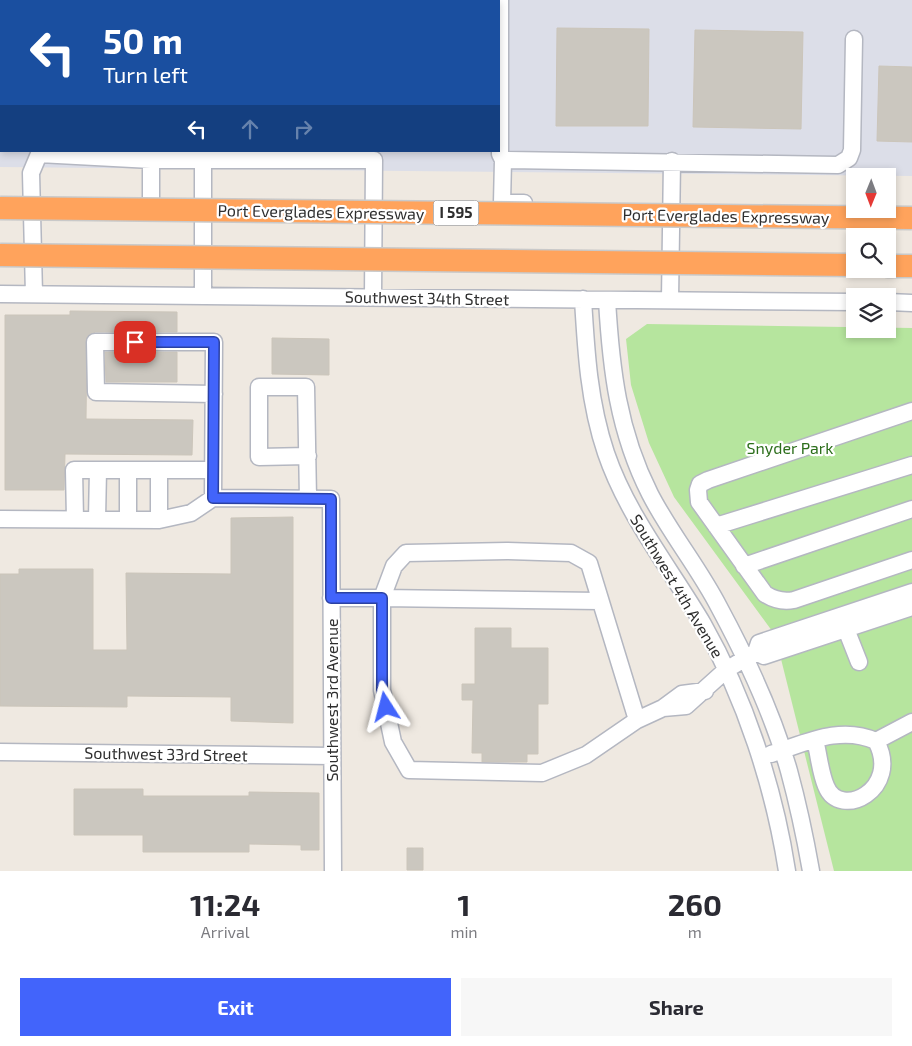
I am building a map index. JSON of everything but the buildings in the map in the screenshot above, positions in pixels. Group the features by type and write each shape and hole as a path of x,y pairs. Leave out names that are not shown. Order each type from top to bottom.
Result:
{"highway":[{"name":"Port Everglades Expressway","path":"0,208 912,218"},
{"path":"0,255 846,265"},
{"path":"896,266 912,266"}],"street":[{"path":"500,0 500,154 503,160 502,203 671,205"},
{"path":"503,160 672,161 838,165 849,158 852,150 854,39"},
{"path":"34,294 31,173 40,153 151,160 169,155 374,156 373,297"},
{"path":"203,155 203,296"},
{"path":"151,160 151,200"},
{"path":"670,300 672,161"},
{"name":"Southwest 34th Street","path":"0,294 846,302"},
{"name":"Southwest 4th Avenue","path":"583,299 592,400 607,454 630,505 703,625 726,670 760,758 774,808 787,871"},
{"name":"Southwest 4th Avenue","path":"608,300 612,370 622,422 634,460 650,495 750,656 789,769 802,822 811,871"},
{"path":"896,302 912,302"},
{"path":"213,498 214,394 214,342 95,342 96,392 214,394"},
{"path":"0,519 159,520 191,513 213,498 308,499 308,456 306,387 259,386 259,456 308,456"},
{"path":"912,411 700,484 698,490 699,502 765,594 783,602 794,600 912,560"},
{"path":"716,526 912,465"},
{"path":"75,519 74,470 213,470"},
{"path":"97,519 98,470"},
{"path":"128,470 128,520"},
{"path":"159,470 159,520"},
{"name":"Southwest 3rd Avenue","path":"308,499 331,499 333,871"},
{"path":"744,566 912,509"},
{"path":"637,720 599,601 589,563 571,552 506,551 406,553 394,566 382,598 382,690 393,742 409,770 542,773 586,755 637,720 663,708 682,694 704,691 726,670 750,656 759,644 912,592"},
{"path":"331,598 599,601"},
{"path":"750,656 764,656 912,607"},
{"path":"846,629 859,662"},
{"path":"876,741 911,724"},
{"path":"760,758 815,740 839,733 853,733 876,741 882,751 883,763 880,780 872,792 859,799 847,800 835,796 826,787 815,740"},
{"name":"Southwest 33rd Street","path":"0,752 332,756"}],"shaded area":[{"path":"500,0 912,0 912,176 896,176 896,168 846,168 846,175 0,167 0,152 500,152"}],"green space":[{"name":"Snyder Park","path":"647,324 846,327 846,338 896,338 896,328 912,328 912,871 834,871 775,635 674,497 649,443 631,385 626,339"}],"route":[{"path":"135,342 214,342 213,498 331,499 331,598 382,598 382,690 386,707"}]}
